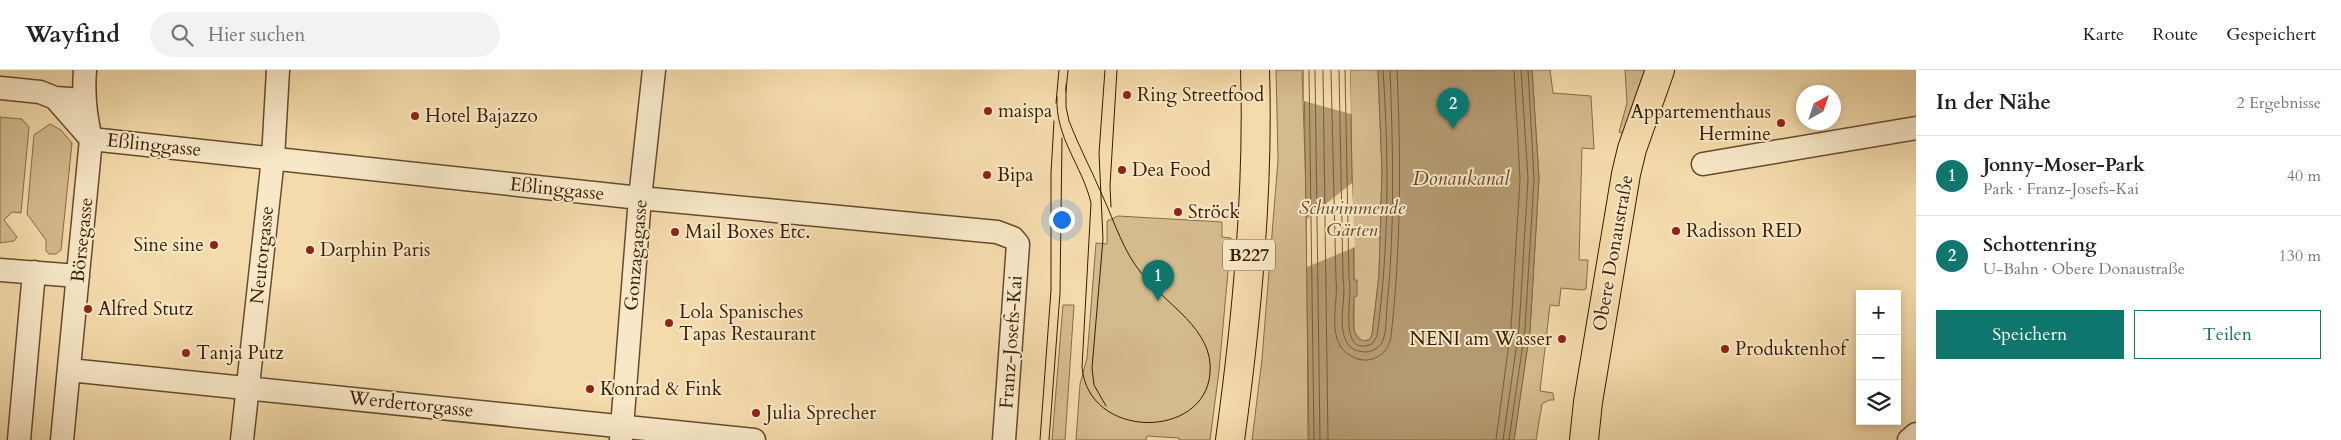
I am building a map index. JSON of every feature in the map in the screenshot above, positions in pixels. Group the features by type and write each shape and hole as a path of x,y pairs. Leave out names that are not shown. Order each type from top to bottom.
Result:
{"main road":[{"name":"B227","path":"1230,440 1246,304 1252,220 1256,149 1255,70"},
{"name":"Obere Donaustraße","path":"1584,440 1588,402 1626,174 1632,149 1660,70"}],"street":[{"name":"Börsegasse","path":"62,440 92,139 85,114 83,95 85,70"},
{"name":"Neutorgasse","path":"242,440 273,158 278,70"},
{"name":"Gonzagagasse","path":"622,433 640,198 654,70"},
{"path":"0,88 40,92 55,98 70,99 83,95"},
{"path":"55,98 92,139"},
{"path":"1703,164 1916,128"},
{"name":"Eßlinggasse","path":"92,139 640,198 997,232 1013,238 1018,244"},
{"name":"Franz-Josefs-Kai","path":"1004,440 1018,244"},
{"path":"0,270 78,276"},
{"path":"19,440 34,272"},
{"name":"Werdertorgasse","path":"69,370 247,388 622,433 754,440"},
{"path":"1909,440 1916,434"}],"green space":[{"name":"Schwimmende Gärten","path":"1276,70 1302,70 1307,220 1352,183 1351,114 1304,101 1304,70 1378,70 1382,171 1379,275 1372,335 1369,340 1362,341 1354,332 1354,247 1307,267 1308,440 1252,440 1262,359 1278,160"},
{"path":"1532,70 1550,70 1553,93 1591,96 1594,149 1582,148 1579,260 1588,260 1586,289 1561,288 1559,306 1550,305 1540,391 1553,393 1554,400 1549,400 1542,404 1536,440 1514,440 1530,330 1539,178"},
{"path":"1625,70 1648,70 1624,134 1619,132 1627,103"},
{"path":"0,117 22,119 29,127 21,213 12,212 4,220 17,237 14,241 0,243"},
{"path":"50,124 61,130 72,143 61,250 56,254 49,254 46,251 46,240 27,214 34,135"},
{"path":"1118,216 1222,222 1222,237 1231,238 1219,371 1210,440 1179,440 1179,438 1147,436 1146,440 1076,440 1080,384 1087,358 1096,243 1107,244 1107,221"},
{"path":"1063,305 1074,305 1065,440 1052,440"}],"water":[{"name":"Donaukanal","path":"1304,70 1350,70 1354,280 1357,280 1357,296 1354,297 1353,318 1358,338 1369,340 1372,335 1379,275 1382,171 1378,70 1532,70 1539,178 1530,330 1514,440 1309,440"}],"pier":[{"path":"1304,70 1350,70 1351,114 1304,101"},
{"path":"1352,183 1355,247 1307,267 1307,219"}],"tram line":[{"path":"1056,103 1059,70"},
{"path":"1066,91 1068,70"},
{"path":"1105,70 1099,153 1103,239 1092,368 1094,385 1106,406"},
{"path":"1111,207 1110,186 1117,70"},
{"path":"1057,97 1060,126 1082,176 1091,203 1082,367 1089,391 1104,408 1124,419 1146,422 1169,420 1189,411 1203,395 1210,373 1209,357 1197,331 1142,274 1124,246 1069,121 1066,107 1066,85"},
{"path":"1040,440 1051,290 1051,173 1054,121"},
{"path":"1049,440 1060,293 1062,138"}],"place":[{"name":"Ring Streetfood","path":"1127,95"},
{"name":"maispa","path":"988,111"},
{"name":"Hotel Bajazzo","path":"415,116"},
{"name":"Appartementhaus Hermine","path":"1781,123"},
{"name":"Schottenring","path":"1453,129"},
{"name":"Dea Food","path":"1122,170"},
{"name":"Bipa","path":"987,175"},
{"name":"Ströck","path":"1178,212"},
{"name":"Radisson RED","path":"1676,231"},
{"name":"Mail Boxes Etc.","path":"675,232"},
{"name":"Sine sine","path":"214,245"},
{"name":"Darphin Paris","path":"310,250"},
{"name":"Jonny-Moser-Park","path":"1158,301"},
{"name":"Alfred Stutz","path":"88,309"},
{"name":"Lola Spanisches Tapas Restaurant","path":"669,323"},
{"name":"NENI am Wasser","path":"1562,339"},
{"name":"Produktenhof","path":"1725,349"},
{"name":"Tanja Putz","path":"186,353"},
{"name":"Konrad & Fink","path":"590,389"},
{"name":"Julia Sprecher","path":"756,413"}]}
